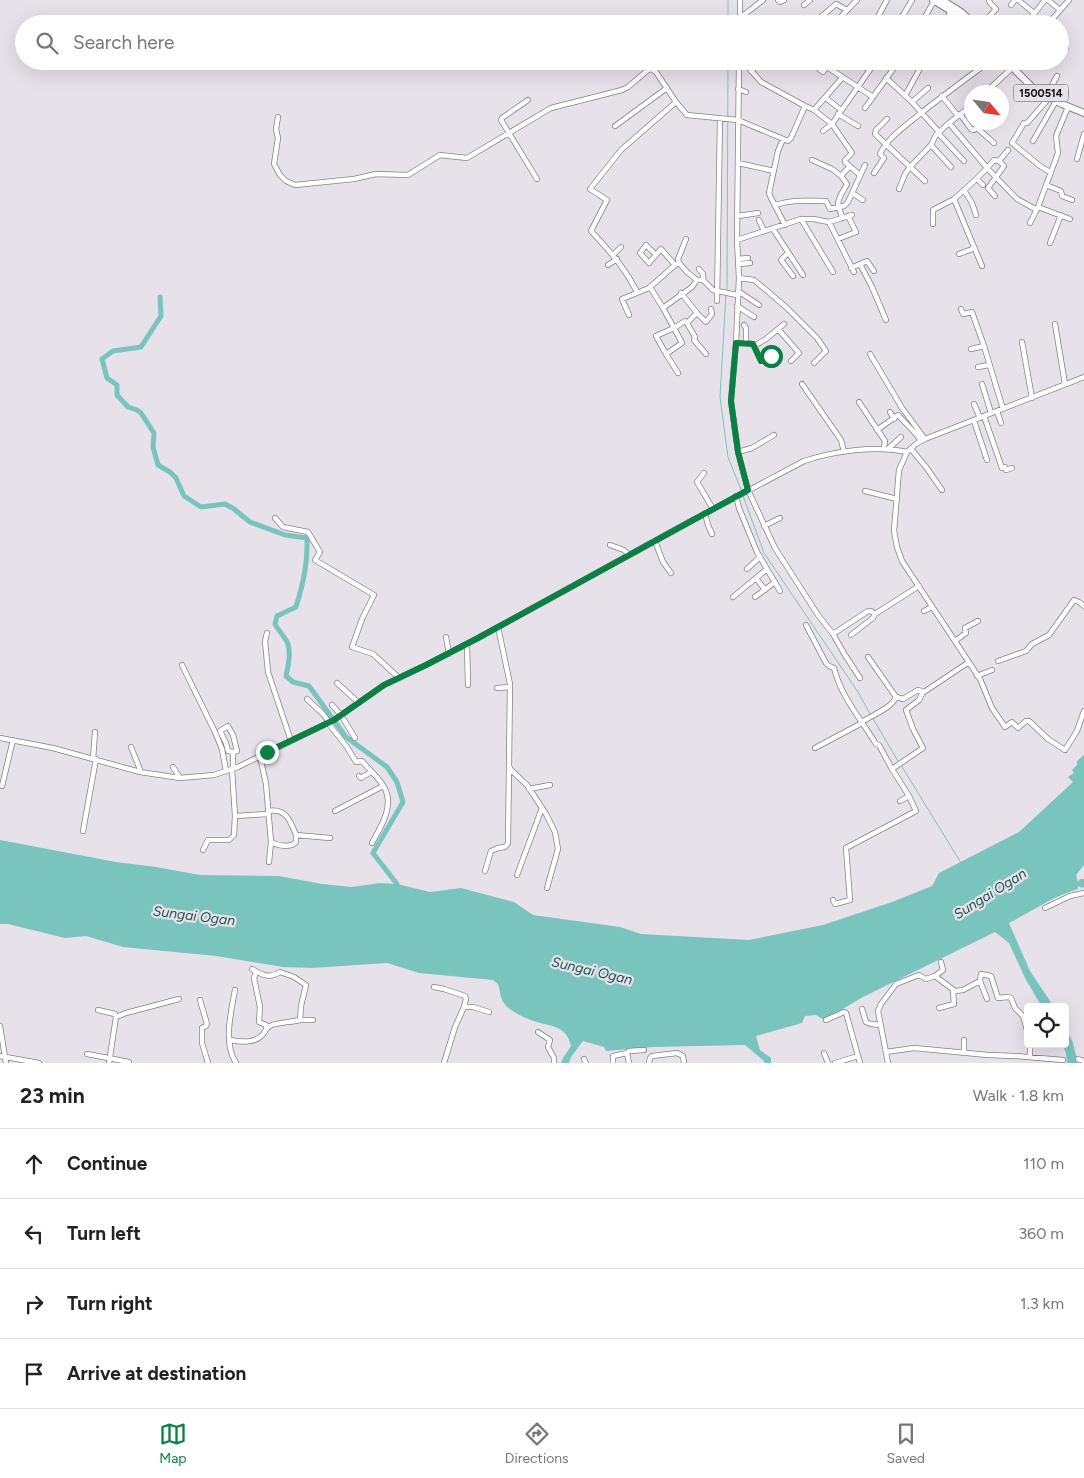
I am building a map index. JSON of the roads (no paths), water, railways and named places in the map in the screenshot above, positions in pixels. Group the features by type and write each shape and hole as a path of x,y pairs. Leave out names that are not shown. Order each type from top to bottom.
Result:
{"highway":[{"path":"936,0 965,15"},
{"path":"952,9 958,15"},
{"name":"1500514","path":"1018,70 1035,86 1056,101 1068,107 1084,111"},
{"name":"1500514","path":"1049,95 1084,111"}],"street":[{"path":"740,0 740,15"},
{"path":"744,15 763,0"},
{"path":"778,0 780,2 784,0"},
{"path":"804,5 810,0"},
{"path":"842,15 857,0"},
{"path":"879,15 887,0"},
{"path":"903,15 912,0"},
{"path":"927,15 936,0"},
{"path":"990,0 990,3 996,9 991,15"},
{"path":"1011,5 1017,0 1033,15 1043,1 1060,10"},
{"path":"1056,15 1069,0"},
{"path":"823,15 836,4 847,10"},
{"path":"949,15 952,9"},
{"path":"278,117 276,129 278,137 274,164 286,181 295,185 354,179 376,174 408,175 439,155 467,158 550,108 622,90 648,70"},
{"path":"653,70 688,115 737,120 789,141 805,106"},
{"path":"739,70 737,240 739,278 731,401 738,452 746,491 775,548 860,678"},
{"path":"831,70 873,98"},
{"path":"823,131 832,124 869,70"},
{"path":"865,108 892,70"},
{"path":"906,94 919,70"},
{"path":"874,173 884,158 880,153 910,121 978,70"},
{"path":"992,85 1004,70"},
{"path":"751,71 761,82 814,110 832,124 852,152 844,161 860,175"},
{"path":"1050,172 1012,143 1024,123 1027,123 1049,95 1057,76"},
{"path":"814,110 842,78"},
{"path":"886,78 912,102 964,161"},
{"path":"615,126 667,88"},
{"path":"912,102 928,88"},
{"path":"738,89 746,92"},
{"path":"942,96 964,121"},
{"path":"826,98 858,126"},
{"path":"528,100 502,118 502,120 537,179"},
{"path":"1034,141 1056,101"},
{"path":"637,292 615,257 591,231 607,200 590,189 621,150 676,102"},
{"path":"1030,223 1058,153 1056,136 1068,107"},
{"path":"899,189 905,174 931,146 934,138 964,111"},
{"path":"717,301 719,291 721,118"},
{"path":"887,119 874,134 925,181"},
{"path":"949,123 988,169 1017,199 1070,219"},
{"path":"979,130 994,143"},
{"path":"1077,159 1084,134"},
{"path":"783,139 778,152 769,193 785,225"},
{"path":"931,146 951,167"},
{"path":"999,161 1008,150"},
{"path":"812,160 832,169 847,184 839,198 837,207"},
{"path":"933,224 933,210 954,199 988,169 994,160 999,161 1004,166 988,188 995,196"},
{"path":"738,163 774,171"},
{"path":"775,204 798,200 825,201 829,208 845,206 865,165"},
{"path":"841,176 849,167"},
{"path":"977,179 983,185"},
{"path":"1046,185 1061,191 1062,196 1072,200"},
{"path":"964,190 972,203 976,215"},
{"path":"852,193 863,200"},
{"path":"954,199 982,266"},
{"path":"837,207 848,216 856,232 838,240"},
{"path":"738,216 758,214"},
{"path":"1050,243 1061,215"},
{"path":"737,240 801,219 829,222 848,216"},
{"path":"801,219 833,272"},
{"path":"760,220 764,231"},
{"path":"829,222 853,270 862,263 868,262 874,271"},
{"path":"773,229 803,275"},
{"path":"629,315 622,299 650,287 677,264 686,239"},
{"path":"608,265 621,248"},
{"path":"959,254 975,248"},
{"path":"656,255 661,249 677,264 713,290 738,293 759,305"},
{"path":"788,253 781,260 793,276"},
{"path":"860,256 886,320"},
{"path":"738,262 749,260"},
{"path":"663,308 700,280 703,274 699,268"},
{"path":"739,278 754,280 788,309 817,338 826,350 814,363"},
{"path":"650,287 682,343 666,354"},
{"path":"681,293 696,317 706,322 712,314 711,309"},
{"path":"737,306 754,317"},
{"path":"961,309 963,314 972,312 1003,409"},
{"path":"678,372 656,336 685,321 687,323 696,317"},
{"path":"687,323 695,337 694,340 706,354"},
{"path":"754,346 765,340 784,324"},
{"path":"1055,324 1066,384"},
{"path":"744,325 746,328 746,343"},
{"path":"778,329 799,353 791,361"},
{"path":"1022,342 1032,398"},
{"path":"736,343 753,344 761,361 771,356 769,351 771,348"},
{"path":"971,349 984,346"},
{"path":"870,354 923,440"},
{"path":"978,367 990,365"},
{"path":"1084,377 923,440 909,451 899,470 894,531 896,547 902,562 978,676 992,708 1005,727 1012,722 1018,728 1026,721 1029,721 1048,739 1065,750 1078,731 1084,711"},
{"path":"802,384 841,440 844,452"},
{"path":"982,384 991,414"},
{"path":"859,402 885,441 887,448"},
{"path":"974,404 1002,468 1005,467 1006,470 1012,468"},
{"path":"997,411 1001,423"},
{"path":"890,412 894,418"},
{"path":"878,430 898,415 923,440"},
{"path":"979,418 980,444 987,460"},
{"path":"738,452 752,448 774,435"},
{"path":"887,448 901,437"},
{"path":"0,738 53,748 141,772 180,778 226,771 334,720 384,685 467,644 712,509 804,461 816,457 868,449 887,448 909,451 926,467 942,490"},
{"path":"691,482 697,481 704,473"},
{"path":"697,481 712,509"},
{"path":"865,491 897,499"},
{"path":"736,496 739,508 759,555 780,591"},
{"path":"705,513 712,534"},
{"path":"274,518 283,527 308,531 319,550 316,561 374,595 363,616 352,647 373,654 398,678"},
{"path":"764,526 780,518"},
{"path":"655,541 663,563 671,573"},
{"path":"610,545 624,550 629,555"},
{"path":"747,569 759,555"},
{"path":"733,597 767,569"},
{"path":"753,573 765,590"},
{"path":"756,597 775,582"},
{"path":"851,635 873,618 875,614 918,586"},
{"path":"998,661 1027,651 1032,644 1049,635 1074,600 1084,606"},
{"path":"924,611 932,607"},
{"path":"833,634 868,611 875,614"},
{"path":"954,641 966,633 965,628 978,621"},
{"path":"806,625 826,663 834,668 837,680 856,716 863,722 893,768 915,812 846,849 850,900 835,904 832,900"},
{"path":"484,872 492,851 505,847 508,843 510,686 498,627"},
{"path":"267,633 265,641 268,670 291,741"},
{"path":"446,637 448,654"},
{"path":"467,644 468,685"},
{"path":"868,657 896,697 903,699 917,690 923,692"},
{"path":"893,768 924,747 913,728 906,710 919,700 923,692 969,662"},
{"path":"182,665 215,732 222,750 226,771"},
{"path":"978,676 992,670"},
{"path":"336,683 359,703"},
{"path":"497,688 510,686"},
{"path":"815,748 863,722 894,701 896,697"},
{"path":"307,699 323,714 334,720 355,738"},
{"path":"332,705 334,720 356,762 362,762 386,790 388,800 387,811 372,843"},
{"path":"203,850 208,840 229,840 233,837 235,831 233,752 237,750 228,726 220,731 228,751 233,752"},
{"path":"83,831 95,759 95,732"},
{"path":"2,786 13,740"},
{"path":"131,747 141,772"},
{"path":"260,756 266,784 271,842 269,862"},
{"path":"509,766 530,789 551,824 557,840 558,849 547,888"},
{"path":"173,767 180,778"},
{"path":"359,776 361,778 372,772"},
{"path":"530,789 550,785"},
{"path":"335,811 383,786"},
{"path":"900,801 908,796"},
{"path":"517,876 542,808"},
{"path":"235,816 275,810 282,812 288,818 296,835 296,842 292,845 271,842"},
{"path":"296,835 330,838"},
{"path":"1046,908 1065,898 1084,893"},
{"path":"888,1063 880,1025 879,1007 896,984 919,975 926,980 935,976 943,970 941,962"},
{"path":"266,1028 264,1024 259,1022 260,1007 254,970 273,976 280,972 294,977 310,987 301,1006 300,1020"},
{"path":"987,999 980,981 980,974 991,976 997,998 1010,998 1014,1008 1023,1016 1024,1020"},
{"path":"935,976 953,991 963,990 980,981"},
{"path":"434,987 444,988 465,996 466,1001 455,1027 444,1063"},
{"path":"232,1061 230,1024 235,990"},
{"path":"939,1008 954,1004 953,991"},
{"path":"116,1017 179,999"},
{"path":"200,1000 206,1024 202,1028 202,1043 208,1063"},
{"path":"464,1007 470,1006 489,1012"},
{"path":"862,1009 865,1021 880,1025"},
{"path":"98,1010 113,1014 116,1017"},
{"path":"826,1020 846,1013 860,1063"},
{"path":"110,1060 116,1017"},
{"path":"230,1040 248,1042 259,1038 266,1028 272,1025 291,1020 313,1020"},
{"path":"0,1026 2,1056 6,1063"},
{"path":"538,1032 550,1040 548,1047 554,1063"},
{"path":"964,1040 964,1053"},
{"path":"886,1052 914,1048 1063,1060"},
{"path":"1030,1048 1030,1057"},
{"path":"613,1063 613,1056 629,1051 644,1050"},
{"path":"627,1053 629,1063"},
{"path":"649,1063 652,1056 677,1053 682,1056 684,1063"},
{"path":"824,1053 828,1063"},
{"path":"87,1054 110,1060 129,1062"},
{"path":"2,1056 39,1063"},
{"path":"835,1063 858,1056"},
{"path":"1078,1059 1084,1061"}],"water":[{"name":"Sungai Ogan","path":"1084,755 1084,865 1076,875 1078,882 1080,879 1084,879 1084,887 1078,886 1078,889 1052,900 1009,923 1030,971 1051,1003 1040,1003 1025,978 1009,943 995,932 863,997 824,1020 816,1015 805,1016 802,1023 756,1036 760,1050 771,1058 771,1063 764,1063 745,1045 653,1047 606,1051 604,1047 583,1041 571,1057 569,1063 561,1063 571,1046 565,1034 557,1028 526,1018 509,1009 503,1001 498,984 493,980 419,973 387,963 312,968 283,967 216,956 123,947 86,936 65,938 8,924 0,924 0,840 116,862 200,875 279,876 322,884 352,887 380,883 397,884 430,892 461,888 514,902 533,915 620,927 641,934 749,940 823,925 892,902 932,886 939,873 1019,832 1073,782 1068,777 1074,773 1072,770 1077,765 1077,761"},
{"path":"1069,1035 1078,1063 1067,1063 1064,1048 1069,1048"}],"waterway":[{"path":"728,0 728,15"},
{"path":"727,290 728,70"},
{"path":"726,294 720,397 728,457 742,492"},
{"path":"160,297 161,316 141,347 113,351 102,359 107,378 117,385 117,395 128,407 141,413 154,433 153,447 158,465 176,478 184,496 201,507 225,504 250,522 285,535 307,538 307,556 296,607 277,616 275,624 286,639 289,648 286,676 293,682 309,686 346,737 387,767 397,782 403,802 373,853 397,884"},
{"path":"743,496 764,553 858,692 870,714"},
{"path":"872,717 898,761"},
{"path":"901,765 961,863"}]}
